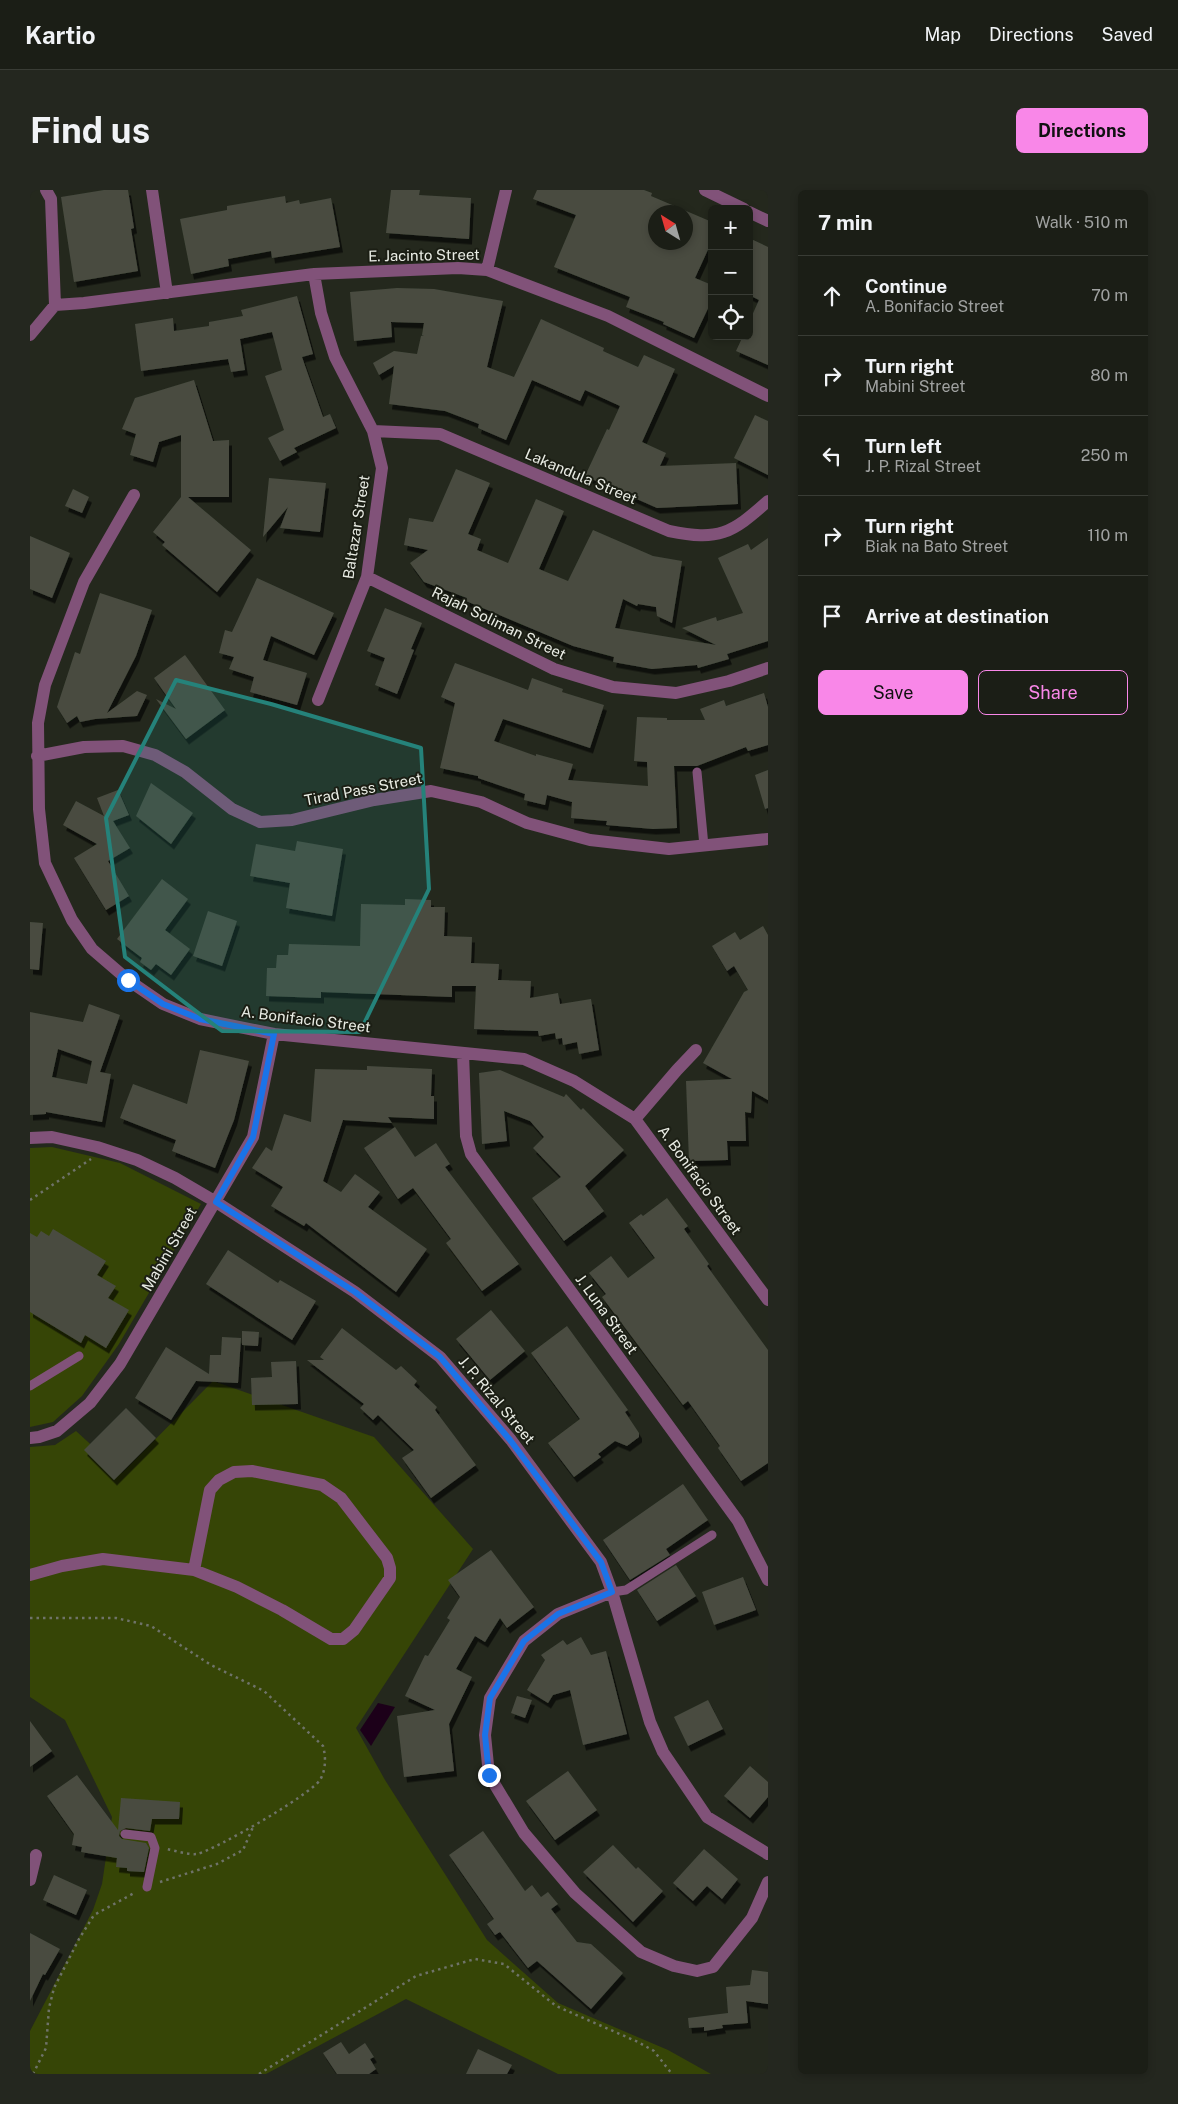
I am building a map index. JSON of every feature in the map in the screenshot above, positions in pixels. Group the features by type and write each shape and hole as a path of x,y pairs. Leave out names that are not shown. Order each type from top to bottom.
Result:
{"street":[{"path":"30,335 55,304 51,200 46,190"},
{"path":"152,190 167,293"},
{"path":"487,270 506,190"},
{"path":"705,190 736,205"},
{"path":"753,214 768,221"},
{"name":"E. Jacinto Street","path":"55,304 167,293 314,274 458,268 487,270 608,316 768,396"},
{"name":"Baltazar Street","path":"314,274 321,313 335,357 373,431 382,468 367,577 318,700"},
{"name":"Lakandula Street","path":"373,431 440,434 669,531 692,536 720,534 746,520 768,501"},
{"name":"A. Bonifacio Street","path":"134,496 84,582 45,685 38,723 39,809 45,863 72,920 92,949 128,980 163,1004 200,1019 274,1034 524,1059 574,1081 635,1119 768,1300"},
{"name":"Rajah Soliman Street","path":"367,577 554,669 612,687 676,693 729,681 768,668"},
{"name":"Tirad Pass Street","path":"37,756 84,747 123,746 155,755 185,772 232,809 260,822 292,820 374,800 431,791 481,802 527,823 590,840 669,849 768,839"},
{"name":"Mabini Street","path":"30,1438 39,1438 57,1432 90,1403 120,1364 253,1137 274,1034"},
{"path":"635,1119 696,1050"},
{"name":"J. Luna Street","path":"463,1053 466,1136 471,1154 738,1521 768,1580"},
{"name":"J. P. Rizal Street","path":"30,1138 52,1137 103,1149 137,1160 175,1178 216,1202 355,1292 440,1357 510,1440 601,1562 612,1592 650,1722 663,1752 707,1817 768,1854"},
{"path":"30,1575 62,1566 102,1559 194,1570 245,1591 331,1639 343,1639 354,1630 390,1578 387,1558 341,1498 322,1485 252,1471 234,1472 219,1480 210,1490 194,1570"},
{"path":"612,1592 558,1614 524,1641 490,1698 485,1735 489,1775 524,1833 575,1893 641,1952 674,1966 697,1971 713,1967 752,1918 768,1882"},
{"path":"30,1880 36,1855"}],"lane":[{"path":"697,772 704,846"},
{"path":"30,1386 79,1356"},
{"path":"612,1592 626,1590 712,1535"},
{"path":"125,1834 151,1837 155,1848 147,1887"}],"path":[{"path":"30,1200 76,1170 103,1149"},
{"path":"30,1618 116,1618 151,1626 211,1665 264,1691 323,1746 326,1758 320,1780 297,1799 254,1826 197,1854 155,1848"},
{"path":"33,2074 46,2048 49,2008 54,1988 79,1939 94,1915 121,1899 147,1887 173,1876 217,1864 243,1850 254,1826"},
{"path":"259,2074 416,1976 475,1959 504,1964 556,2006 638,2042 654,2051 672,2074"}],"highlighted area":[{"path":"176,680 271,704 421,748 429,889 360,1032 222,1031 125,957 106,818"}],"green space":[{"path":"52,1147 120,1163 201,1204 119,1344 82,1396 53,1422 30,1427 30,1148"},
{"path":"213,1381 374,1437 473,1549 356,1728 385,1780 487,1940 558,2003 668,2050 711,2074 558,2074 406,1999 266,2074 30,2074 30,2031 93,1910 102,1884 112,1817 65,1720 30,1697 30,1447 55,1445 76,1431 122,1473"}],"shaded area":[{"path":"378,1703 395,1707 371,1746 360,1730"}],"building":[{"path":"104,190 128,190 134,228 131,229 138,271 74,282 61,197"},
{"path":"391,190 420,190 419,195 471,198 469,239 386,233"},
{"path":"537,190 644,190 652,193 651,196 672,205 648,205 648,250 693,250 693,214 708,220 708,250 695,278 708,283 708,308 694,338 663,324 664,322 626,307 630,297 554,267 576,215 533,199"},
{"path":"285,196 286,203 299,200 300,204 331,198 340,247 272,258 271,251 228,259 229,266 191,274 180,219 227,210 227,206"},
{"path":"753,240 768,247 768,365 736,351 741,340 753,340 753,313 759,300 753,297"},
{"path":"397,288 434,289 503,301 487,367 514,377 541,319 604,348 603,351 638,367 644,355 675,369 642,442 666,453 660,466 736,463 738,504 657,508 585,476 620,406 585,390 580,401 532,380 506,440 478,428 479,424 445,411 389,404 394,366 379,375 373,363 394,351 417,354 421,336 424,335 422,335 424,323 391,322 392,337 354,341 350,292"},
{"path":"297,296 313,354 302,357 323,417 330,414 336,428 294,448 297,452 280,461 268,438 284,430 265,376 282,370 272,332 240,339 245,370 231,372 228,359 141,371 135,324 173,318 174,331 209,326 209,322 243,316 241,310"},
{"path":"194,380 213,441 229,440 229,497 188,497 251,550 217,592 162,545 165,542 153,532 181,497 181,435 159,442 153,462 130,455 136,434 122,429 135,398"},
{"path":"755,415 768,421 768,475 734,458"},
{"path":"456,469 490,483 468,534 481,539 477,550 508,563 536,499 564,511 539,569 568,581 593,530 653,556 682,561 672,623 657,616 656,607 638,604 637,606 623,599 615,628 716,645 682,628 716,617 717,621 743,613 718,558 748,544 751,550 768,538 768,641 727,654 729,659 698,668 697,665 652,669 613,662 614,657 573,646 466,601 467,598 424,582 410,563 428,550 404,545 409,518 433,522"},
{"path":"269,478 326,483 320,532 280,528 288,507 263,537"},
{"path":"73,489 89,497 82,513 65,506"},
{"path":"30,536 70,553 52,598 30,589"},
{"path":"257,578 334,613 314,655 271,636 263,660 307,673 297,705 250,692 254,677 229,669 234,657 219,653 225,630 232,632"},
{"path":"100,593 152,610 136,656 107,713 137,691 147,695 137,716 80,722 77,716 67,723 57,707 75,652 80,654"},
{"path":"385,608 422,623 411,649 414,650 397,694 375,685 385,658 367,651"},
{"path":"185,655 225,710 186,739 156,699 176,709 154,678"},
{"path":"455,663 528,690 532,678 563,689 562,692 604,705 590,748 503,719 494,741 536,756 536,754 573,764 568,780 648,786 647,762 634,761 637,717 667,718 667,720 705,720 700,709 724,700 726,706 764,693 768,707 768,745 748,751 746,747 697,766 674,766 677,828 653,829 606,825 607,821 571,818 572,802 547,795 545,805 524,800 525,794 478,778 478,776 440,768 455,703 441,697"},
{"path":"768,770 768,808 765,809 755,775"},
{"path":"151,783 193,813 171,844 136,816"},
{"path":"118,790 129,815 113,821 130,848 108,861 129,896 106,910 74,858 97,844 63,825 76,801 104,816 97,798"},
{"path":"297,841 343,849 332,916 286,908 290,883 250,876 256,844 295,851"},
{"path":"162,879 188,899 165,930 190,949 171,975 156,964 151,970 140,962 142,958 117,939"},
{"path":"405,899 431,900 431,907 445,907 444,936 472,937 471,963 499,964 498,980 531,981 530,998 558,993 560,1004 591,999 599,1050 579,1054 577,1042 563,1045 562,1038 556,1039 555,1033 539,1036 538,1031 474,1029 476,986 452,986 452,997 321,992 321,998 266,996 267,968 276,968 277,955 288,955 289,944 360,946 361,904 405,905"},
{"path":"208,911 237,921 222,966 193,956"},
{"path":"30,922 43,923 39,970 30,969"},
{"path":"763,926 768,935 768,1100 752,1091 751,1113 745,1112 746,1141 727,1141 728,1160 689,1161 686,1081 732,1079 703,1063 744,992 748,990 734,966 727,971 712,946 735,932 740,940"},
{"path":"89,1004 120,1015 100,1072 111,1074 102,1122 46,1112 46,1114 30,1115 30,1012 83,1022","holes":["58,1049 92,1061 87,1084 52,1077"]},
{"path":"200,1050 249,1061 234,1120 215,1168 172,1151 176,1140 120,1118 133,1084 187,1104"},
{"path":"367,1066 432,1069 431,1096 434,1096 434,1119 388,1117 392,1123 343,1120 323,1181 341,1192 355,1174 380,1192 368,1207 427,1249 396,1292 306,1223 304,1226 271,1206 283,1187 252,1168 266,1147 272,1151 284,1114 311,1122 315,1069 367,1070"},
{"path":"500,1070 564,1097 566,1094 581,1110 583,1108 624,1150 585,1186 604,1211 564,1241 532,1198 561,1177 533,1148 544,1137 530,1121 504,1111 507,1141 482,1144 479,1073"},
{"path":"395,1127 415,1157 436,1143 450,1164 445,1167 519,1264 482,1291 446,1243 451,1239 413,1188 398,1199 364,1148"},
{"path":"667,1198 688,1226 684,1229 709,1264 707,1266 768,1350 768,1463 741,1481 718,1448 720,1446 688,1401 683,1405 602,1297 606,1294 589,1273 611,1256 628,1278 655,1258 629,1223 641,1214 643,1216"},
{"path":"53,1229 106,1261 97,1275 116,1286 108,1298 129,1310 106,1348 85,1335 81,1343 30,1312 30,1233 37,1237 41,1231 49,1236"},
{"path":"228,1250 278,1283 280,1280 316,1301 292,1340 206,1284"},
{"path":"491,1310 525,1351 490,1380 456,1339"},
{"path":"567,1326 628,1410 625,1412 639,1433 639,1437 627,1446 615,1441 598,1454 601,1457 574,1477 548,1443 580,1419 531,1353"},
{"path":"342,1328 396,1370 401,1366 417,1381 414,1385 437,1407 435,1410 476,1465 431,1498 402,1458 414,1450 378,1415 373,1420 360,1408 364,1404 307,1360 324,1360 320,1357"},
{"path":"242,1331 259,1332 258,1346 242,1345"},
{"path":"222,1337 241,1338 238,1383 196,1381 171,1420 135,1398 166,1347 209,1374 210,1355 221,1355"},
{"path":"296,1361 298,1404 252,1405 251,1378 272,1377 271,1362"},
{"path":"126,1408 156,1438 114,1480 84,1450"},
{"path":"683,1484 708,1520 666,1549 670,1555 630,1580 603,1540"},
{"path":"491,1550 534,1607 507,1628 500,1618 485,1642 475,1636 456,1669 472,1677 449,1724 454,1771 404,1777 397,1716 435,1710 405,1696 425,1655 428,1656 450,1620 447,1618 460,1597 448,1580"},
{"path":"676,1565 696,1596 657,1621 637,1590"},
{"path":"743,1577 756,1610 714,1625 702,1592"},
{"path":"581,1637 591,1655 606,1651 627,1734 583,1745 570,1690 553,1695 548,1703 527,1690 545,1660 541,1655 563,1640 567,1645"},
{"path":"517,1696 532,1700 525,1718 511,1713"},
{"path":"708,1700 723,1729 688,1746 674,1717"},
{"path":"30,1721 52,1751 30,1767"},
{"path":"750,1766 768,1782 768,1797 750,1818 724,1796"},
{"path":"568,1771 597,1810 555,1840 526,1801"},
{"path":"77,1775 118,1830 121,1798 180,1802 179,1819 152,1819 150,1831 126,1828 120,1831 119,1836 122,1839 146,1843 149,1848 144,1872 127,1871 127,1868 116,1867 117,1858 81,1852 82,1847 72,1845 74,1834 47,1796"},
{"path":"483,1831 525,1891 532,1885 541,1897 548,1892 558,1904 551,1909 577,1942 591,1944 623,1973 591,2009 537,1961 528,1968 500,1932 495,1935 487,1924 494,1919 449,1855"},
{"path":"613,1845 636,1869 638,1867 663,1891 633,1922 583,1872"},
{"path":"704,1849 738,1879 722,1899 707,1886 693,1901 673,1883"},
{"path":"54,1875 87,1890 76,1915 43,1900"},
{"path":"30,1933 60,1949 45,1975 43,1974 30,2001"},
{"path":"752,1970 768,1972 768,2004 746,2001 748,2023 722,2025 723,2028 704,2031 704,2027 689,2028 688,2018 728,2013 726,1987 750,1985"},
{"path":"341,2042 349,2054 365,2043 374,2057 370,2059 376,2069 369,2074 337,2074 323,2053"},
{"path":"478,2049 512,2065 507,2074 466,2074"}],"route":[{"path":"128,980 163,1004 200,1019 274,1034 253,1137 216,1202 355,1292 440,1357 510,1440 601,1562 612,1592 558,1614 524,1641 490,1698 485,1735 489,1775"}]}
